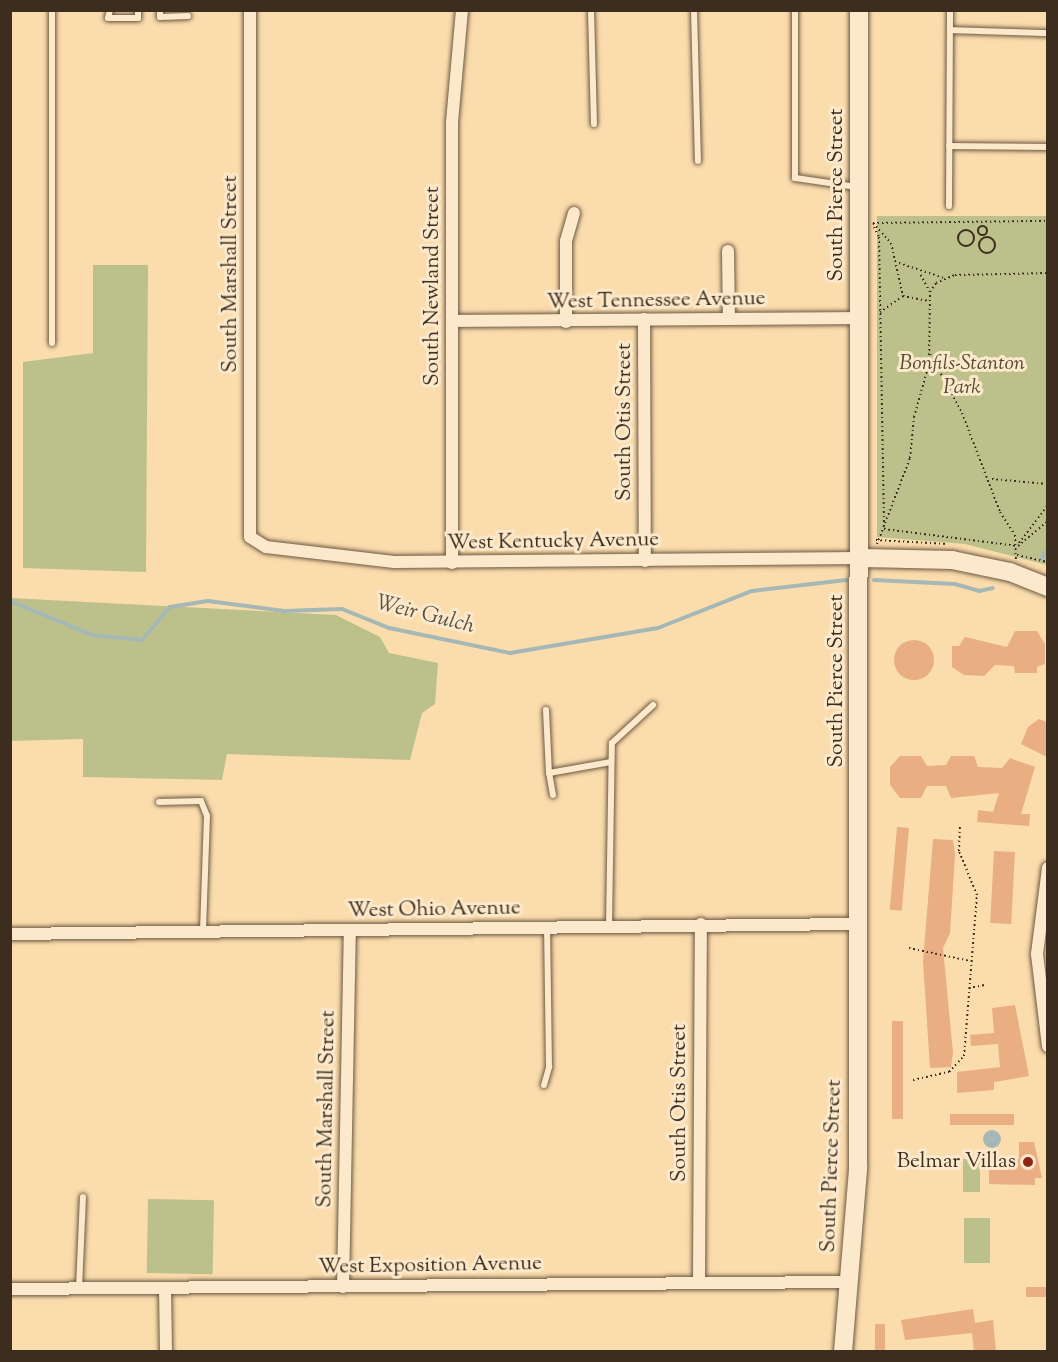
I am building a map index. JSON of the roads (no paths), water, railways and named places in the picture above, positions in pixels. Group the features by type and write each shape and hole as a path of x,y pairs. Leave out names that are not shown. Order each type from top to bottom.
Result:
{"street":[{"name":"South Marshall Street","path":"250,10 250,537"},
{"name":"South Newland Street","path":"452,563 452,122 462,10"},
{"name":"South Pierce Street","path":"843,1352 858,1178 859,10"},
{"path":"566,322 566,240 574,213"},
{"path":"728,251 729,320"},
{"name":"West Tennessee Avenue","path":"452,321 566,322 644,319 860,318"},
{"name":"South Otis Street","path":"644,319 645,561"},
{"name":"West Kentucky Avenue","path":"250,537 266,547 452,563 860,558"},
{"path":"860,558 969,563 1047,587"},
{"path":"1047,868 1038,928 1047,1046"},
{"name":"South Otis Street","path":"699,1281 701,924"},
{"name":"West Ohio Avenue","path":"10,934 350,931 701,924 858,924"},
{"name":"South Marshall Street","path":"343,1287 350,931"},
{"name":"West Exposition Avenue","path":"10,1289 343,1287 699,1281 850,1282"},
{"path":"165,1288 166,1352"}],"lane":[{"path":"51,10 52,343"},
{"path":"110,10 108,18 138,18 138,10"},
{"path":"160,10 160,17 188,16"},
{"path":"591,10 594,124"},
{"path":"694,10 698,161"},
{"path":"795,10 795,178 859,187"},
{"path":"949,206 950,10"},
{"path":"950,30 1047,33"},
{"path":"949,146 1047,147"},
{"path":"609,926 611,762 616,736 653,705"},
{"path":"546,710 549,773 553,795"},
{"path":"549,773 611,762"},
{"path":"159,802 201,801 207,816 203,933"},
{"path":"544,1085 549,1067 547,927"},
{"path":"79,1289 83,1197"}],"waterway":[{"name":"Weir Gulch","path":"1041,559 1048,549"},
{"name":"Weir Gulch","path":"10,601 92,635 142,640 170,607 208,601 284,611 342,609 389,628 510,653 658,628 752,591 846,580"},
{"name":"Weir Gulch","path":"874,580 955,584 979,591 993,588"}],"place":[{"name":"Belmar Villas","path":"1028,1162"}],"park label":[{"name":"Bonfils-Stanton Park","path":"962,376"}]}
